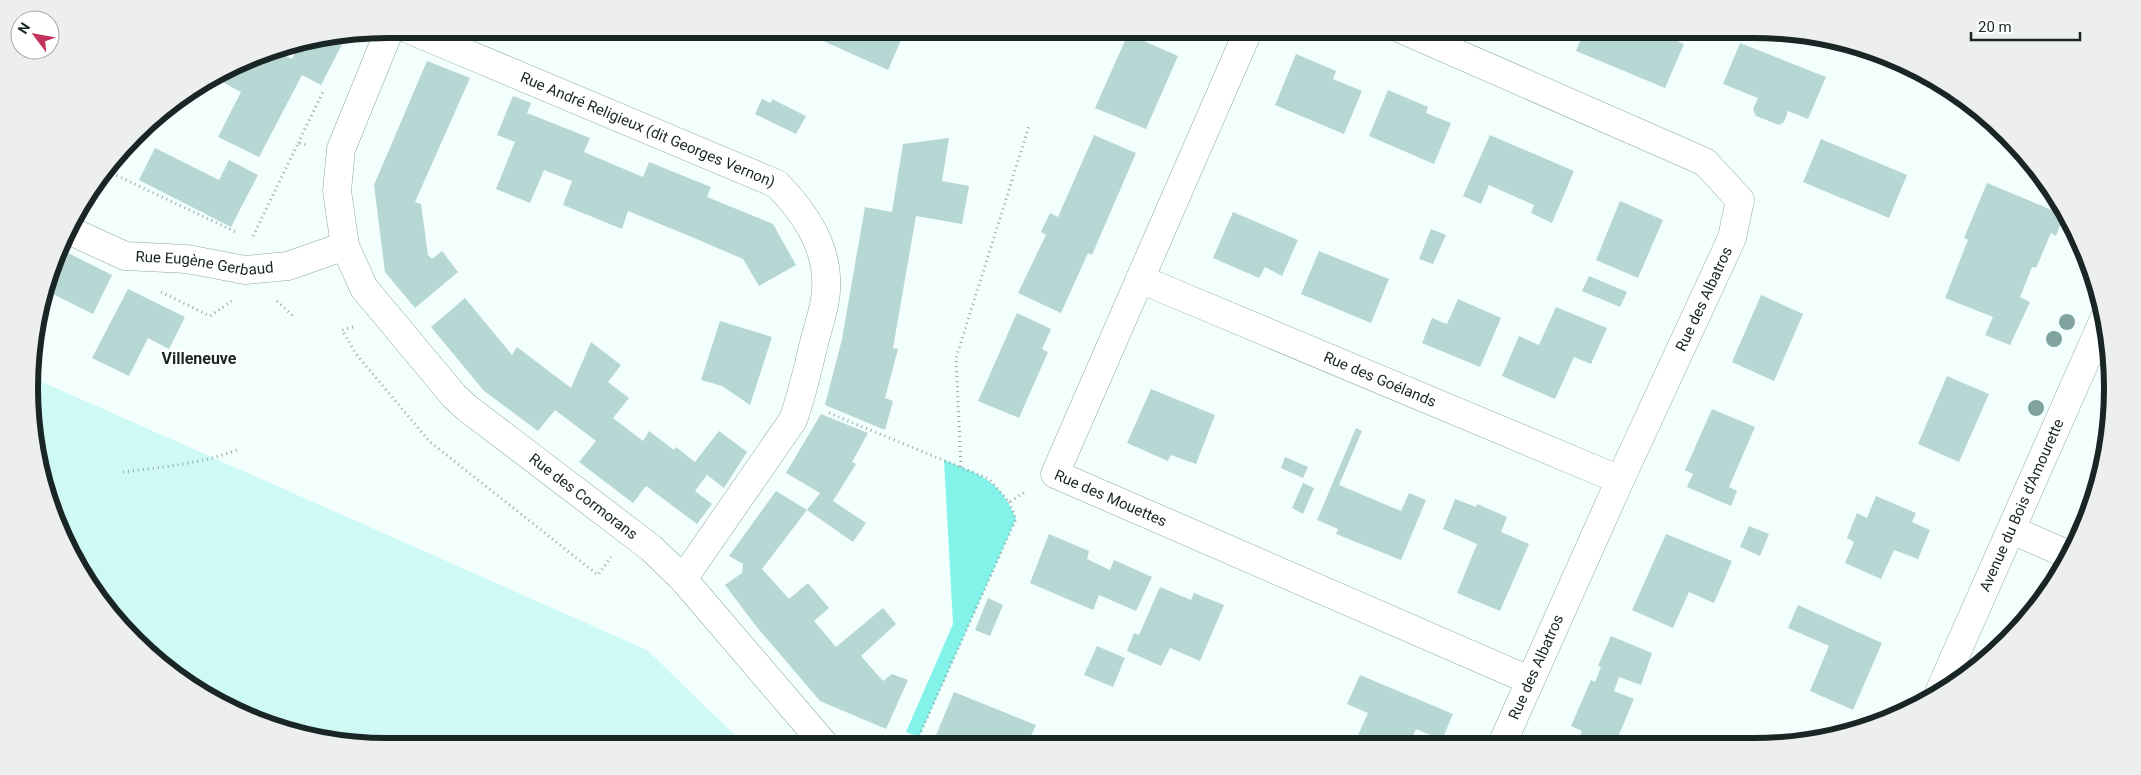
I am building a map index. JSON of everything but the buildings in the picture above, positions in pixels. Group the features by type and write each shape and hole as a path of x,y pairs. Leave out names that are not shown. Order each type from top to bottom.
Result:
{"street":[{"name":"Rue des Cormorans","path":"386,38 341,150 337,191 345,246 364,288 454,396 630,532 684,580 819,738"},
{"name":"Rue André Religieux (dit Georges Vernon)","path":"429,38 777,184 797,205 817,235 825,262 826,292 800,401 793,420 684,580"},
{"name":"Rue des Mouettes","path":"1245,38 1055,474 1529,680"},
{"name":"Rue des Albatros","path":"1422,38 1705,162 1740,200 1732,238 1529,680 1505,738"},
{"name":"Rue Eugène Gerbaud","path":"74,233 125,256 187,259 245,270 288,266 345,246"},
{"name":"Rue des Goélands","path":"1140,279 1620,480"},
{"name":"Avenue du Bois d'Amourette","path":"1944,682 2099,330"},
{"path":"2012,530 2062,551"}],"path":[{"path":"251,240 324,92"},
{"path":"961,467 956,358 1029,126"},
{"path":"298,144 341,150"},
{"path":"110,173 242,235"},
{"path":"342,330 356,354 430,442 598,574 630,532"},
{"path":"800,401 989,479 1010,502 1016,519 919,738"},
{"path":"123,472 179,466 237,450"},
{"path":"1010,502 1055,474"}],"shaded area":[{"path":"38,380 647,650 738,738 365,737 342,735 297,726 254,711 212,691 174,665 124,618 96,582 64,521 49,478 40,433"},
{"path":"944,460 988,480 1003,495 1016,519 919,737 906,732 953,624"}],"district":[{"name":"Villeneuve","path":"199,358"}]}
